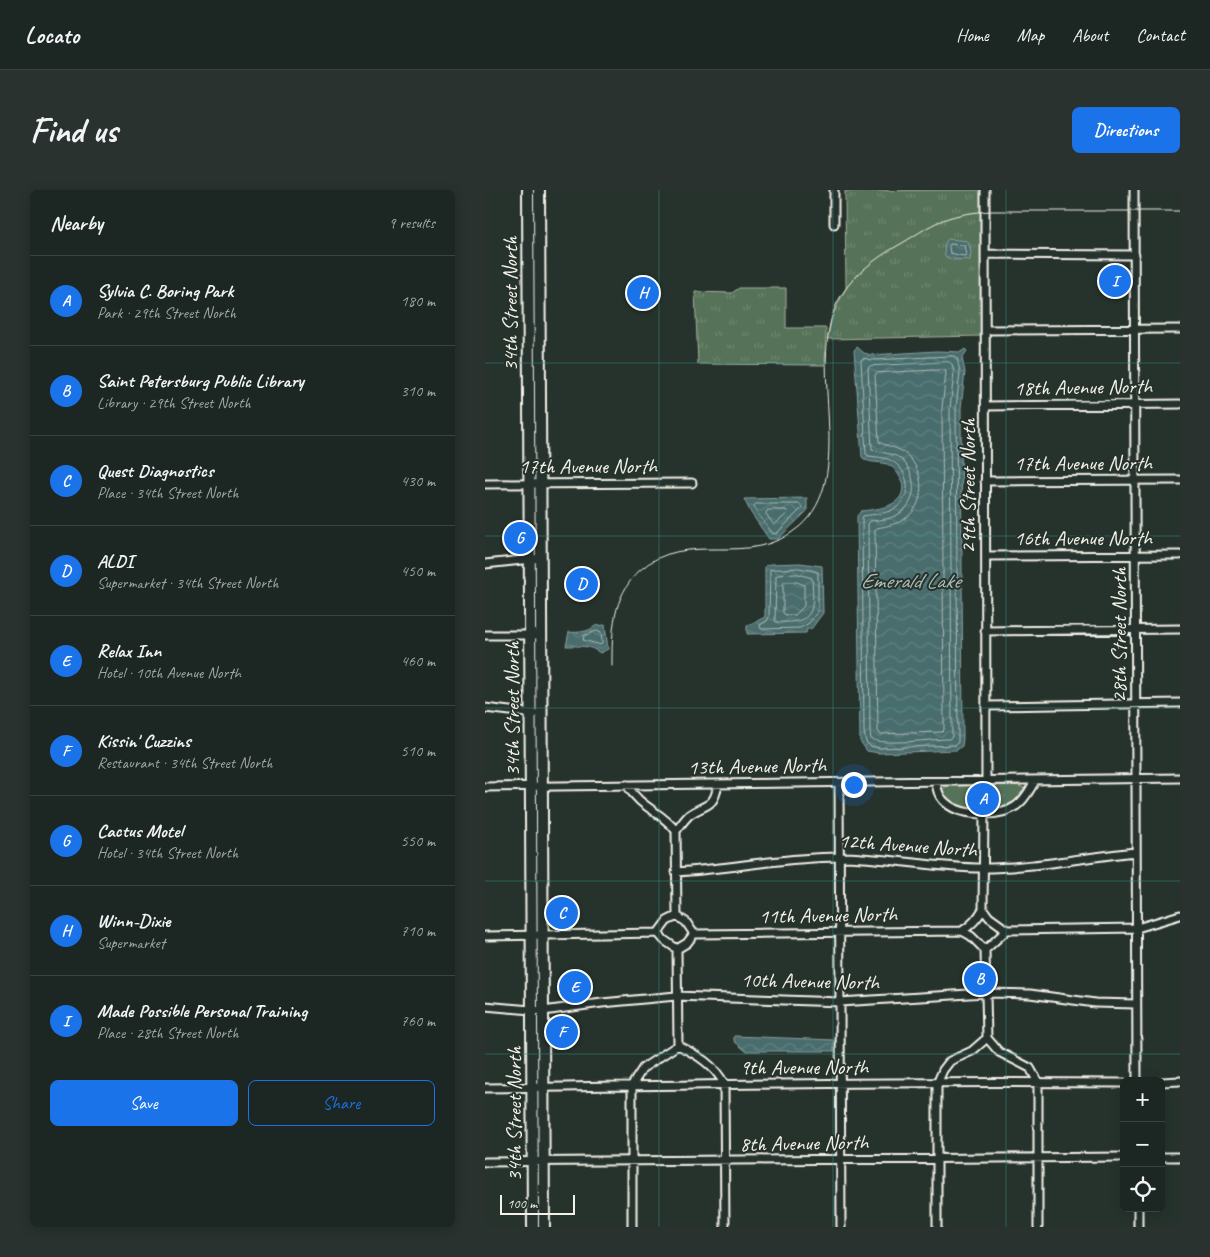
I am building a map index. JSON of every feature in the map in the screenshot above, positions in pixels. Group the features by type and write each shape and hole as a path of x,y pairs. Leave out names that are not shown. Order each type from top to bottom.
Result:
{"highway":[{"name":"34th Street North","path":"528,190 530,559 536,635"},
{"name":"34th Street North","path":"539,190 541,558 536,635 537,1011 532,1087 544,1227"},
{"path":"528,297 540,300"},
{"name":"34th Street North","path":"533,1227 543,1087 537,1011"}],"street":[{"path":"834,190 834,224"},
{"name":"29th Street North","path":"985,190 986,781"},
{"name":"28th Street North","path":"1134,190 1137,1077"},
{"path":"985,254 1135,255"},
{"path":"985,330 1180,329"},
{"name":"18th Avenue North","path":"986,406 1180,404"},
{"name":"17th Avenue North","path":"985,481 1180,480"},
{"name":"17th Avenue North","path":"485,484 692,483"},
{"name":"16th Avenue North","path":"986,556 1180,555"},
{"path":"485,564 541,558"},
{"path":"985,632 1180,630"},
{"path":"485,635 536,635"},
{"path":"986,706 1180,703"},
{"path":"485,708 536,714"},
{"name":"13th Avenue North","path":"485,787 1180,778"},
{"path":"936,782 942,800 948,804 967,812 984,814 1007,811 1017,806 1035,781"},
{"path":"839,783 841,1227"},
{"path":"677,916 676,831 690,814 711,803 715,797 718,784"},
{"path":"627,785 639,801 663,816 676,831"},
{"path":"984,814 983,909 970,926 962,931 971,936 985,950 987,1038 999,1052 1030,1068 1038,1082 1039,1227"},
{"name":"12th Avenue North","path":"676,872 736,868 797,858 839,857 871,858 960,868 984,868 1044,864 1136,852"},
{"path":"983,909 989,917 1007,930 1137,928 1180,915"},
{"path":"658,934 667,921 677,916"},
{"path":"677,916 686,922 694,934 687,943 677,949"},
{"path":"985,950 1007,930"},
{"name":"11th Avenue North","path":"694,934 962,931"},
{"path":"485,936 658,934 677,949"},
{"path":"677,949 678,1045"},
{"name":"10th Avenue North","path":"485,1006 537,1011 676,996 840,1002 985,993 1030,994 1095,1003 1136,1004"},
{"path":"937,1227 937,1084 943,1070 950,1061 972,1051 987,1038"},
{"path":"678,1045 708,1063 717,1072 724,1084 725,1227"},
{"path":"632,1227 632,1085 643,1068 678,1045"},
{"path":"1165,1082 1180,1082"},
{"name":"9th Avenue North","path":"485,1088 724,1084 1120,1083"},
{"name":"8th Avenue North","path":"485,1162 1120,1157"},
{"path":"1165,1157 1180,1157"},
{"path":"1138,1212 1138,1227"}],"green space":[{"path":"981,190 982,336 827,339 833,314 846,288 845,191"},
{"path":"739,288 786,288 786,328 826,328 825,365 698,364 695,292 732,293"},
{"path":"1017,785 1024,788 1025,791 1010,805 987,811 968,810 959,807 951,803 941,790 947,786"}],"water":[{"path":"948,239 968,241 971,252 970,260 950,259 945,256 944,245"},
{"name":"Emerald Lake","path":"857,347 864,353 871,355 937,351 961,352 965,349 967,351 962,358 965,372 961,408 963,739 962,746 957,750 879,753 867,751 860,741 857,516 861,511 883,508 896,502 903,490 900,478 891,466 868,461 862,457 854,350"},
{"path":"807,498 807,511 778,539 769,539 744,499"},
{"path":"800,563 822,566 823,613 811,629 807,629 806,633 747,634 747,626 765,617 765,566"},
{"path":"605,625 608,649 600,653 588,647 566,646 569,632 583,632 595,626"},
{"path":"734,1036 834,1040 834,1051 746,1051 734,1041"}],"railway":[{"path":"612,666 612,640 615,615 623,592 639,571 658,558 677,552 697,549 738,549 759,546 779,540 799,527 816,506 825,480 829,452 826,359 829,330 837,303 842,294 855,277 871,263 931,225 967,214 991,211 1180,211"}],"place":[{"name":"Made Possible Personal Training","path":"1115,281"},
{"name":"Winn-Dixie","path":"643,293"},
{"name":"Cactus Motel","path":"520,538"},
{"name":"ALDI","path":"582,584"},
{"name":"Sylvia C. Boring Park","path":"983,799"},
{"name":"Quest Diagnostics","path":"562,913"},
{"name":"Saint Petersburg Public Library","path":"980,979"},
{"name":"Relax Inn","path":"575,987"},
{"name":"Kissin' Cuzzins","path":"562,1032"}]}
